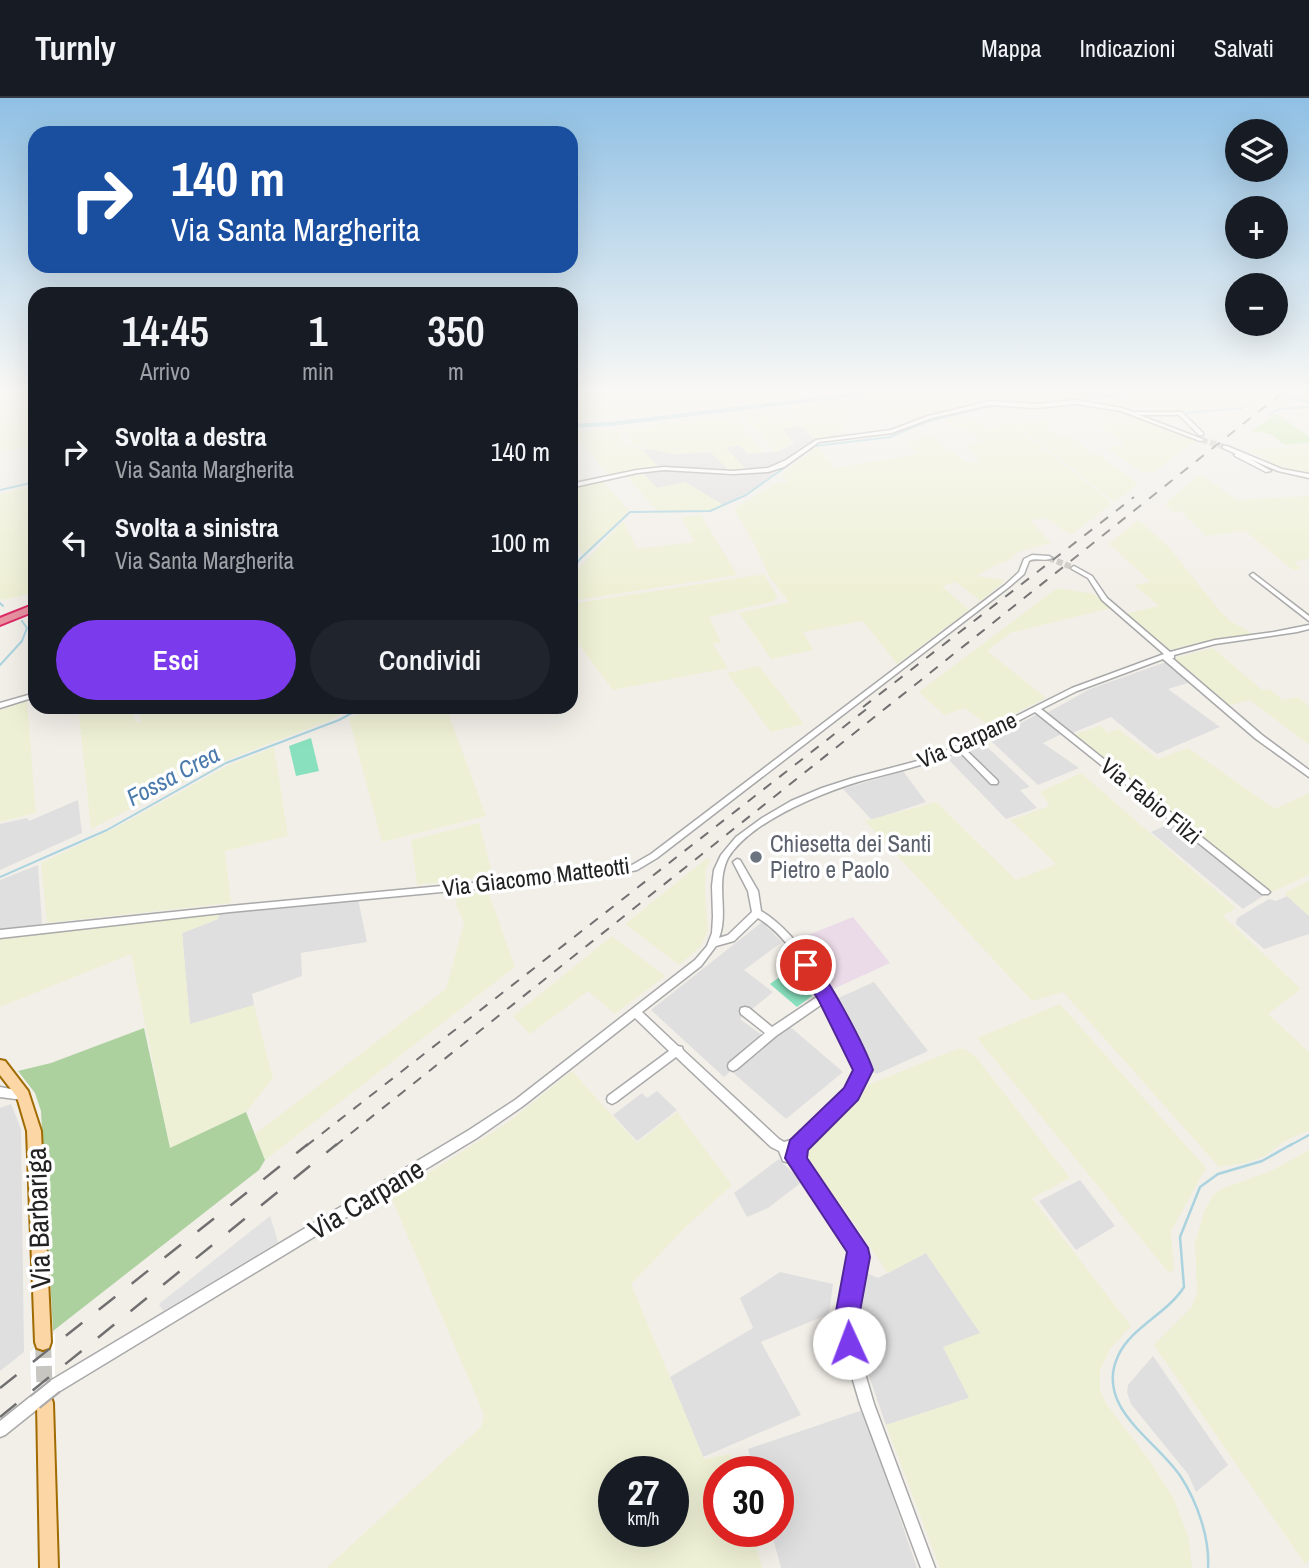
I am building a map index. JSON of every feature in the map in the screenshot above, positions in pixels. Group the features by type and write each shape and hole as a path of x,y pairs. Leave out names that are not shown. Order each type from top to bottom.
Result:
{"highway":[{"path":"0,615 28,604"},
{"path":"0,622 28,610"}],"main road":[{"name":"Via Barbariga","path":"1,1070 23,1095 34,1131 43,1342"},
{"path":"38,1404 49,1568"}],"street":[{"path":"578,484 664,468 724,473 769,470 794,458"},
{"path":"1243,458 1256,466 1309,476"},
{"path":"1251,458 1281,472"},
{"name":"Via Giacomo Matteotti","path":"0,934 255,906 573,877 634,868 654,856 997,594 1022,573 1027,560 1032,557 1049,558"},
{"path":"1073,568 1090,577 1104,599 1259,737 1309,774"},
{"path":"1253,575 1309,619"},
{"name":"Via Carpane","path":"0,1430 38,1404 55,1386 473,1134 519,1103 698,963 714,943 719,921 715,880 727,852 742,837 774,815 834,788 927,761 960,748 1089,684 1214,642 1309,627"},
{"path":"0,706 28,697"},
{"name":"Via Fabio Filzi","path":"1037,709 1265,892"},
{"path":"960,748 994,782"},
{"path":"737,862 754,891 757,913 769,919 783,934 826,996 863,1070 851,1094 792,1151"},
{"name":"Via Carpane","path":"714,943 731,938 757,913"},
{"path":"733,1066 772,1034 826,996"},
{"path":"745,1011 772,1034"},
{"path":"635,1012 775,1143 792,1151 857,1248 859,1257 846,1322 849,1343 867,1404 928,1568"},
{"path":"612,1099 678,1050"},
{"path":"0,1092 23,1095"}],"shaded area":[{"path":"650,458 716,458 730,471 746,470 734,458 797,458 781,467 763,484 723,505 685,482 657,488 641,471 659,468"},
{"path":"1166,662 1191,682 1168,689 1220,727 1157,754 1111,717 1070,734 1045,714 1090,689"},
{"path":"1039,713 1064,733 1043,743 1079,768 1038,785 990,740"},
{"path":"982,742 1030,787 1020,790 1037,808 1006,819 947,758 961,751 994,784 996,781 964,750"},
{"path":"903,771 926,802 872,820 843,789"},
{"path":"78,800 82,833 0,870 0,824 27,818 29,821"},
{"path":"1174,822 1263,896 1243,909 1151,832"},
{"path":"38,865 42,924 0,931 0,880"},
{"path":"1287,896 1309,916 1309,934 1264,949 1236,924 1237,918 1269,899 1276,901"},
{"path":"358,899 367,942 301,953 302,976 252,994 254,1005 190,1025 182,933 218,919 219,913"},
{"path":"853,917 890,963 829,991 793,941"},
{"path":"762,922 782,942 744,970 773,992 740,1019 763,1036 788,1025 843,1072 786,1119 731,1071 724,1077 651,1010"},
{"path":"874,982 928,1051 877,1074 872,1072 859,1048 862,1046 836,999"},
{"path":"657,1091 677,1110 637,1141 613,1115 642,1093 647,1098"},
{"path":"11,1104 21,1129 24,1352 0,1371 0,1108"},
{"path":"779,1159 802,1182 768,1208 747,1217 734,1193"},
{"path":"1080,1180 1115,1226 1076,1250 1039,1201"},
{"path":"270,1216 278,1242 163,1311 159,1304"},
{"path":"926,1253 981,1334 969,1398 886,1425 860,1350 853,1321 854,1305 865,1272 878,1278"},
{"path":"780,1272 833,1284 829,1314 761,1342 801,1415 703,1457 670,1377 753,1328 740,1298"},
{"path":"1153,1356 1228,1465 1196,1492 1188,1474 1131,1404 1127,1392 1128,1385"},
{"path":"863,1410 917,1568 781,1568 775,1547 794,1547 794,1456 750,1456 748,1449"}],"green space":[{"path":"594,458 650,458 660,468 610,477"},
{"path":"716,458 735,458 747,470 730,471"},
{"path":"803,458 827,458 835,468 897,458 960,458 968,463 980,462 976,458 1055,458 1108,499 1110,505 1071,535 1046,518 1030,520 1051,543 1018,552 1008,561 976,576 1006,580 981,601 956,582 942,586 969,610 897,664 863,621 803,632 813,650 771,659 739,613 789,602 769,576 734,509 775,484 788,482 782,474"},
{"path":"1058,458 1103,458 1138,484 1115,502"},
{"path":"1120,458 1173,458 1153,472 1142,473"},
{"path":"1262,458 1309,458 1309,474 1279,467"},
{"path":"644,474 657,488 685,482 723,505 709,511 657,511 628,477"},
{"path":"1200,474 1237,500 1309,496 1309,558 1295,562 1302,569 1293,570 1245,531 1206,536 1181,511 1174,512 1165,504"},
{"path":"603,481 629,511 583,555 578,547 578,486"},
{"path":"28,488 28,594 3,600 0,599 0,494"},
{"path":"701,515 737,575 578,600 578,569 623,521 637,549 694,542 681,517"},
{"path":"1138,520 1166,544 1230,621 1254,634 1220,638 1168,650 1124,614 1159,606 1134,585 1151,582 1109,544"},
{"path":"764,574 777,597 774,601 709,617 721,642 713,644 728,668 613,690 578,643 578,603"},
{"path":"1057,588 1094,594 1111,608 1010,633 987,651 1046,698 989,726 965,708 944,715 919,692"},
{"path":"1213,648 1262,690 1269,689 1283,700 1298,697 1309,706 1309,745 1250,700 1230,705 1174,658"},
{"path":"759,666 804,724 771,732 727,673"},
{"path":"27,701 36,813 0,822 0,710"},
{"path":"134,714 135,721 141,723 140,714 342,714 229,759 91,829 79,715"},
{"path":"359,714 449,714 486,816 382,842 349,719"},
{"path":"1100,726 1108,733 1118,729 1158,759 1188,748 1275,809 1309,793 1309,875 1272,892 1075,734"},
{"path":"311,738 319,771 296,776 289,746"},
{"path":"274,747 288,836 225,851 231,903 47,923 41,863 119,826 227,766"},
{"path":"1081,773 1236,908 1223,916 1301,989 1268,1014 1309,1052 1309,1130 1283,1142 1265,1156 1245,1163 1219,1167 1063,992 1032,1001 865,821 936,802 1016,880 1056,864 1010,820 1050,806 1040,792"},
{"path":"479,823 493,876 417,885 411,840"},
{"path":"707,858 710,861 706,869 705,891 708,931 701,946 679,965 625,924"},
{"path":"1309,881 1309,916 1284,893"},
{"path":"488,891 515,967 265,1160 255,1134 446,989 464,923 456,905 457,896"},
{"path":"219,913 218,919 182,933 190,1024 254,1005 273,1078 246,1112 170,1148 131,954 0,1007 0,938"},
{"path":"612,936 665,976 615,1014 588,991 530,1034 513,1016"},
{"path":"785,973 812,996 797,1007 770,984"},
{"path":"1060,1004 1206,1168 1171,1231 1174,1270 1169,1273 977,1038"},
{"path":"144,1028 170,1148 246,1112 265,1160 259,1170 53,1331 41,1111 35,1093 18,1071 51,1063"},
{"path":"957,1049 965,1049 976,1057 1070,1178 1032,1198 1131,1326 1110,1349 1100,1371 1100,1390 1107,1405 1150,1461 1174,1499 1188,1536 1192,1568 940,1568 886,1425 969,1398 943,1347 980,1333 926,1253 888,1273 847,1213 817,1176 808,1152 810,1144 870,1084"},
{"path":"572,1071 637,1143 677,1112 732,1185 686,1227 631,1284 703,1457 703,1547 756,1547 762,1568 326,1568 481,1427 484,1415 391,1197 507,1123"},
{"path":"1309,1150 1309,1559 1305,1564 1154,1345 1192,1307 1197,1293 1195,1242 1205,1210 1213,1195 1221,1189 1271,1171"}],"pier":[{"path":"55,1333 55,1395 32,1413 30,1352"}],"waterway":[{"name":"Fossa Crea","path":"578,562 630,512 710,511 746,495 799,458"},
{"path":"0,490 28,484"},
{"name":"Fossa Crea","path":"0,603 3,606"},
{"name":"Fossa Crea","path":"0,665 22,641 27,628 22,621"},
{"name":"Fossa Crea","path":"0,877 107,830 226,763 350,714"},
{"path":"1289,1146 1309,1135"},
{"path":"1208,1568 1205,1533 1192,1498 1181,1477 1121,1407 1114,1392 1113,1375 1118,1356 1131,1337 1177,1297 1184,1287 1180,1237 1200,1187 1218,1174 1262,1161 1292,1144"}],"tunnel":[{"path":"1049,558 1074,568"},
{"path":"43,1342 45,1400"}],"railway":[{"path":"335,1146 1201,458"},
{"path":"863,707 1134,497"},
{"path":"306,1146 873,704"},
{"path":"0,1388 308,1144"},
{"path":"0,1417 337,1144"}],"place":[{"name":"Chiesetta dei Santi Pietro e Paolo","path":"756,857"}],"route":[{"path":"806,965 826,996 863,1070 851,1094 797,1147 799,1153 795,1158 850,1234 857,1248 859,1257 846,1322 849,1343"}]}
